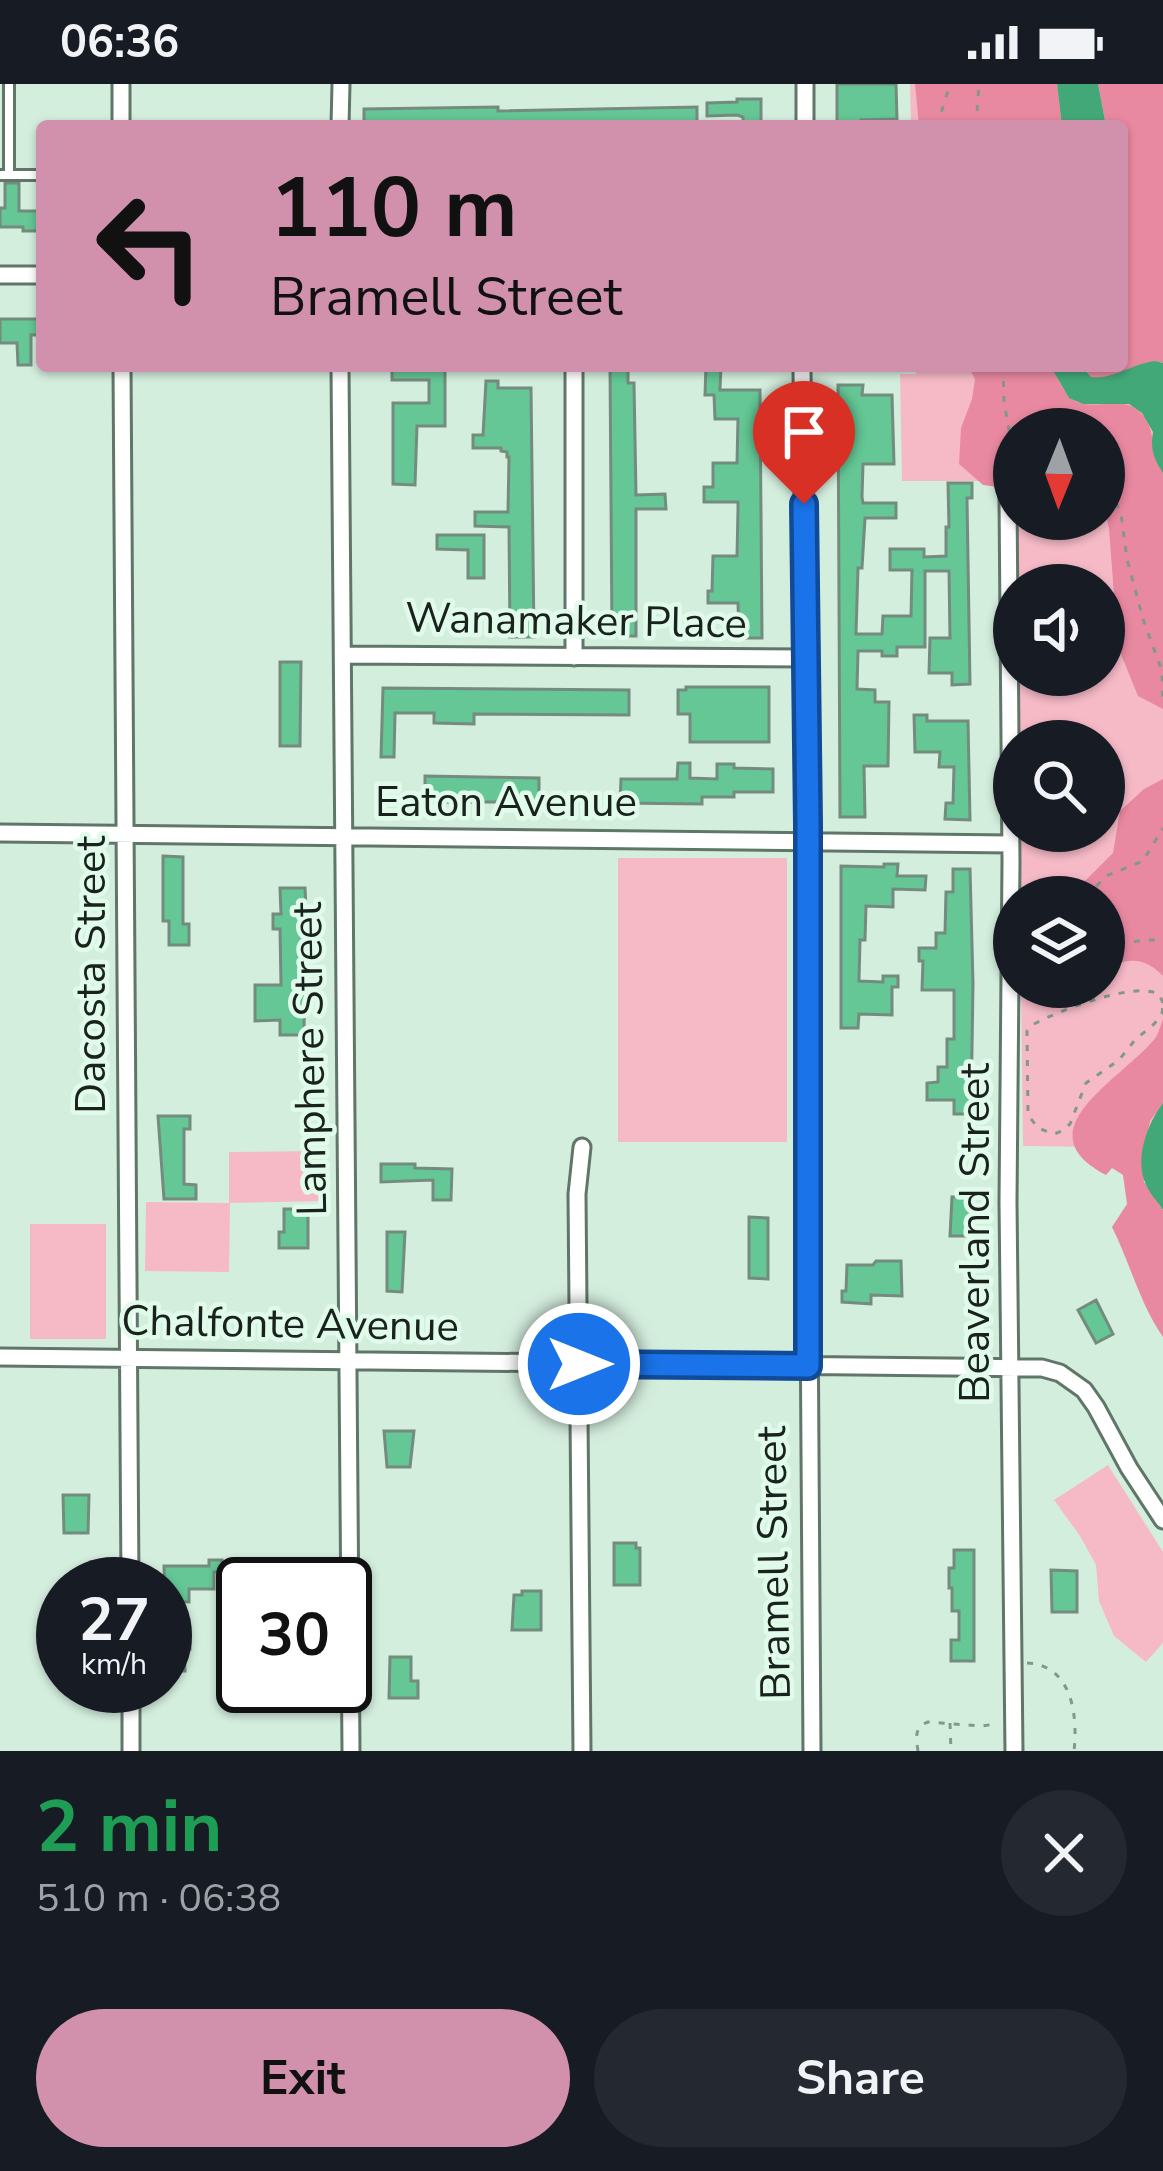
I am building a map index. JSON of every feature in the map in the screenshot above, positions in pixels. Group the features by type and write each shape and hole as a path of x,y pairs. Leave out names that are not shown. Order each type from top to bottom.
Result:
{"street":[{"path":"121,120 122,84"},
{"path":"340,84 340,120"},
{"path":"805,84 805,120"},
{"path":"0,275 36,275"},
{"name":"Dacosta Street","path":"122,372 130,1557"},
{"name":"Lamphere Street","path":"340,372 350,1751"},
{"path":"574,372 574,657"},
{"name":"Bramell Street","path":"802,372 812,1751"},
{"name":"Beaverland Street","path":"1008,540 1010,720"},
{"name":"Wanamaker Place","path":"344,655 806,658"},
{"name":"Eaton Avenue","path":"0,833 993,844"},
{"name":"Beaverland Street","path":"1011,852 1008,1202 1014,1751"},
{"path":"582,1147 577,1194 582,1751"},
{"name":"Chalfonte Avenue","path":"0,1357 1042,1368 1060,1373 1084,1390 1163,1520"},
{"path":"130,1713 131,1751"}],"lane":[{"path":"10,84 4,176 36,176"}],"path":[{"path":"939,120 950,84"},
{"path":"977,120 980,84"},
{"path":"1003,372 1005,408"},
{"path":"1124,540 1162,671 1163,704"},
{"path":"1108,876 1143,861 1163,828"},
{"path":"1125,942 1163,939"},
{"path":"1070,1008 1028,1030 1028,1115 1038,1128 1054,1134 1070,1124 1086,1083 1162,1013 1159,994 1144,989 1125,993"},
{"path":"1032,1664 1052,1669 1066,1686 1073,1707 1074,1751"},
{"path":"918,1751 916,1732 928,1721 996,1724"},
{"path":"950,1724 951,1751"}],"shaded area":[{"path":"910,84 1163,84 1163,1148 1023,1146 1021,1008 1125,1008 1125,876 1020,876 1020,852 1125,852 1125,720 1019,720 1018,696 1125,696 1125,564 1017,564 1017,540 1125,540 1125,408 993,408 993,481 902,481 900,374 1128,372 1128,120 911,120"},
{"path":"915,84 1057,84 1061,120 918,120"},
{"path":"1057,84 1098,84 1105,120 1061,120"},
{"path":"1098,84 1163,84 1163,363 1128,371 1128,120 1105,120"},
{"path":"1163,363 1163,473 1154,454 1153,432 1142,413 1129,404 1083,404 1069,398 1054,372 1087,372 1099,377"},
{"path":"971,372 1054,372 1072,399 1131,406 1145,418 1163,473 1163,709 1138,696 1125,664 1125,564 1112,564 1110,540 1125,540 1125,408 993,408 993,486 983,485 959,464 961,428 972,399"},
{"path":"1087,372 1124,372 1104,379"},
{"path":"1163,779 1163,976 1149,965 1125,962 1125,876 1090,876 1113,852 1125,852 1125,806"},
{"path":"618,858 787,858 787,1142 618,1142"},
{"path":"1163,1019 1163,1103 1150,1121 1143,1156 1144,1182 1163,1210 1163,1337 1112,1227 1127,1204 1123,1175 1112,1168 1106,1175 1082,1158 1073,1140 1076,1122 1087,1104 1142,1053"},
{"path":"1163,1103 1163,1210 1146,1185 1141,1165 1147,1132"},
{"path":"322,1151 322,1201 230,1203 229,1272 145,1271 146,1202 229,1203 229,1152"},
{"path":"30,1224 106,1224 106,1339 30,1339"},
{"path":"1108,1465 1163,1552 1163,1643 1146,1662 1114,1636 1099,1601 1096,1565 1054,1500"}],"building":[{"path":"837,84 896,84 897,119 837,120"},
{"path":"761,99 761,120 707,116 707,103"},
{"path":"697,107 697,120 364,120 364,109"},
{"path":"5,183 19,183 19,211 36,211 36,231 0,227 0,208 5,208"},
{"path":"0,319 36,319 31,365 18,365 17,343 0,343"},
{"path":"392,372 445,372 445,426 417,426 415,485 393,484 393,403 429,403 429,380 392,380"},
{"path":"610,372 628,372 628,383 634,383 636,495 665,494 666,509 636,509 636,636 612,636"},
{"path":"706,372 721,372 720,390 760,390 762,638 739,638 738,603 708,603 713,556 737,556 738,502 704,502 704,487 713,487 713,463 737,463 738,419 715,419 714,395 705,395"},
{"path":"486,381 498,381 498,388 531,388 534,637 510,637 509,527 475,526 475,512 508,512 507,452 473,448 473,435 483,435"},
{"path":"838,385 863,385 862,395 892,395 894,464 863,464 862,497 863,503 896,503 896,518 865,518 856,634 882,634 883,616 911,616 912,570 890,570 890,549 924,549 924,557 946,556 948,483 972,483 972,498 967,498 970,684 952,685 952,673 929,673 930,638 950,638 949,571 925,571 925,647 897,647 897,656 858,651 857,689 875,690 875,702 889,702 888,766 864,766 865,817 840,817"},
{"path":"437,535 484,535 484,578 468,578 468,550 437,549"},
{"path":"280,662 301,662 300,746 280,746"},
{"path":"769,687 769,742 690,742 690,714 678,714 678,690"},
{"path":"383,688 629,690 629,715 474,714 474,724 434,723 434,713 395,713 394,757 381,757"},
{"path":"914,715 927,715 927,721 968,721 970,820 945,819 946,803 953,803 954,767 939,767 940,752 915,752"},
{"path":"678,763 690,763 690,778 717,779 717,764 773,769 773,792 702,797 702,804 620,803 621,779 677,779"},
{"path":"425,776 539,778 539,802 425,802"},
{"path":"163,856 183,857 183,924 189,924 189,945 169,945 169,921 163,921"},
{"path":"898,864 897,876 926,876 925,890 893,889 893,907 866,906 859,981 883,982 883,976 898,976 898,987 892,987 892,1015 859,1014 858,1028 841,1028 841,866"},
{"path":"953,869 970,869 971,1114 954,1114 954,1100 927,1100 927,1083 938,1082 938,1067 947,1067 947,1039 954,1039 954,990 922,990 919,948 936,948 936,933 945,933 946,892 953,892"},
{"path":"280,888 305,888 304,1035 280,1035 280,1020 255,1021 255,985 281,985 280,929 273,929 273,914 281,914"},
{"path":"158,1116 190,1116 190,1129 184,1129 184,1184 196,1185 196,1199 164,1199"},
{"path":"381,1164 452,1169 451,1200 433,1200 433,1180 381,1182"},
{"path":"970,1196 970,1236 950,1236 952,1197"},
{"path":"284,1209 304,1209 308,1215 308,1248 279,1248"},
{"path":"749,1217 768,1218 768,1279 749,1278"},
{"path":"387,1232 405,1232 402,1292 387,1291"},
{"path":"901,1261 902,1296 871,1295 871,1304 842,1302 847,1265"},
{"path":"1096,1300 1113,1334 1096,1343 1078,1310"},
{"path":"384,1431 414,1431 410,1467 387,1467"},
{"path":"63,1495 89,1495 88,1533 64,1533"},
{"path":"614,1543 636,1543 640,1548 640,1585 614,1585"},
{"path":"954,1550 974,1550 974,1661 951,1661 951,1640 959,1640 959,1611 952,1611 949,1588"},
{"path":"209,1560 216,1560 214,1589 192,1589 192,1566 209,1566"},
{"path":"1051,1570 1077,1571 1077,1612 1052,1612"},
{"path":"541,1591 541,1630 512,1630 514,1595"},
{"path":"390,1657 411,1657 411,1681 418,1681 418,1698 389,1698"}],"route":[{"path":"579,1364 808,1366 804,504"}]}
